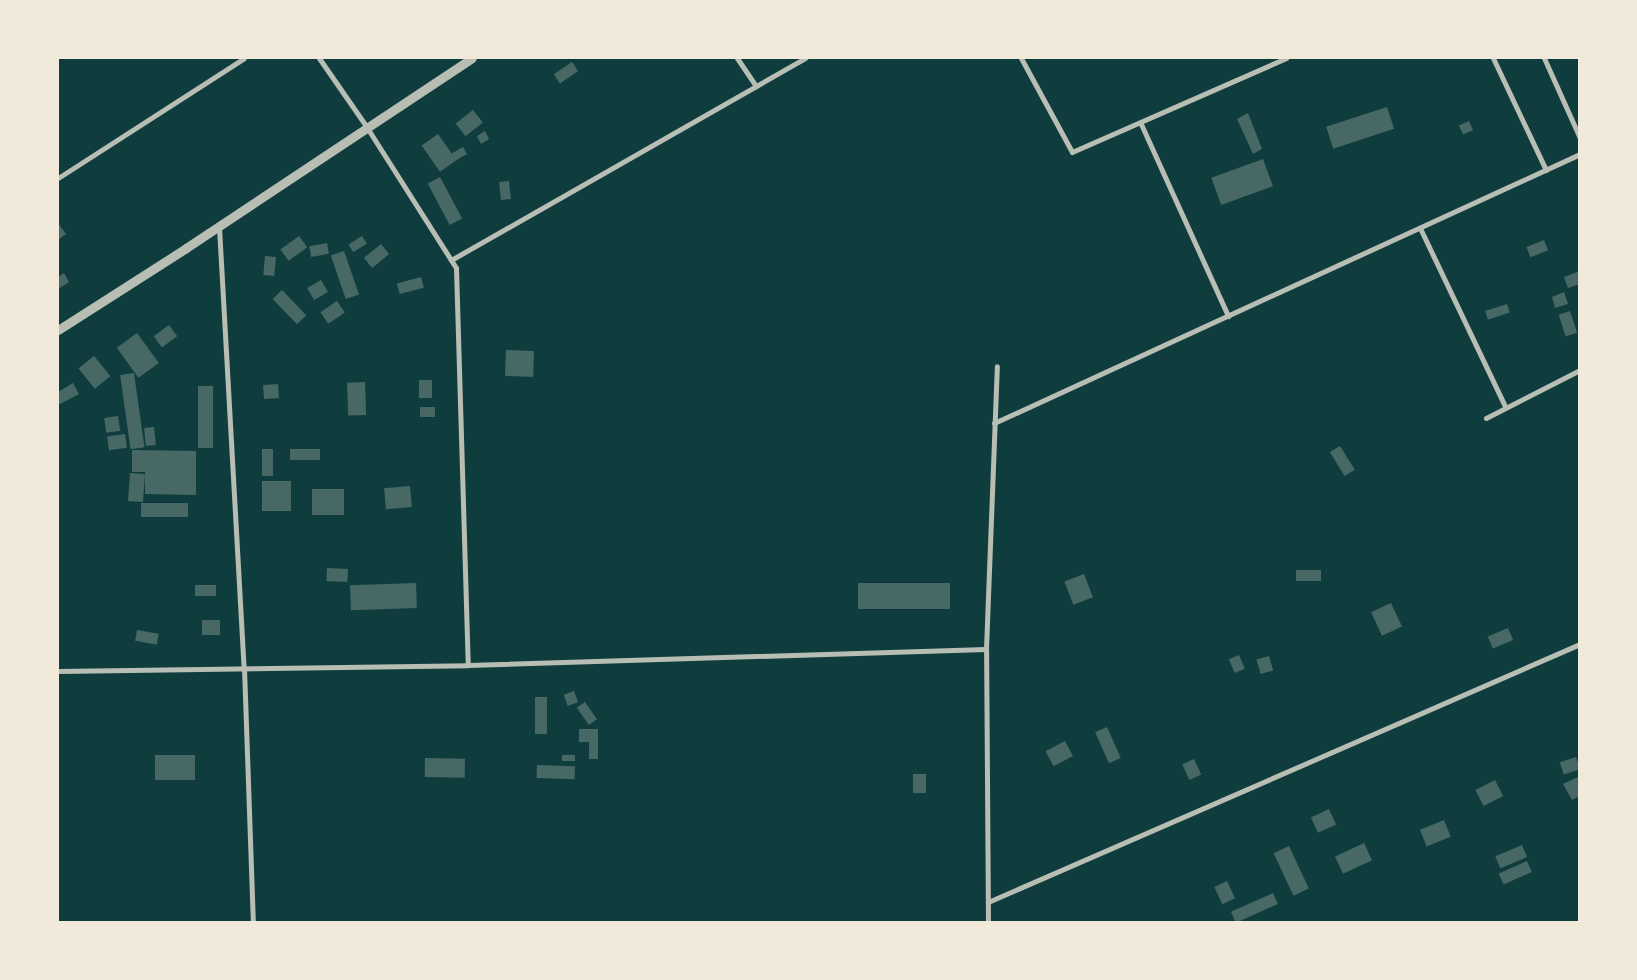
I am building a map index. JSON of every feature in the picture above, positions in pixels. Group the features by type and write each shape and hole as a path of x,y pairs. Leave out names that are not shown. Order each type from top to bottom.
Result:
{"street":[{"path":"58,178 244,58"},
{"path":"319,58 366,126 456,268 468,665"},
{"path":"58,330 472,58"},
{"path":"737,58 756,86"},
{"path":"451,260 805,58"},
{"path":"1021,58 1072,152 1141,124 1286,58"},
{"path":"1493,58 1546,170"},
{"path":"1544,58 1580,138"},
{"path":"1141,124 1228,316"},
{"path":"994,423 1580,154"},
{"path":"219,226 244,668 253,922"},
{"path":"1420,228 1506,408"},
{"path":"988,922 986,649 997,366"},
{"path":"1486,418 1580,370"},
{"path":"988,902 1580,644"},
{"path":"58,671 468,665 986,649"}],"building":[{"path":"572,62 578,71 560,83 554,74"},
{"path":"1387,107 1394,129 1333,149 1326,127"},
{"path":"473,110 483,123 466,136 456,124"},
{"path":"1248,113 1262,149 1253,154 1237,119"},
{"path":"1469,121 1473,130 1463,135 1459,125"},
{"path":"485,131 489,139 481,144 477,136"},
{"path":"438,134 456,160 440,172 422,145"},
{"path":"463,147 467,154 456,160 452,154"},
{"path":"1263,159 1273,186 1221,205 1211,178"},
{"path":"440,177 462,218 450,225 428,184"},
{"path":"509,181 511,199 501,200 499,182"},
{"path":"58,223 66,234 58,240"},
{"path":"299,236 307,247 289,261 280,250"},
{"path":"362,236 367,244 353,252 348,244"},
{"path":"1544,240 1548,250 1531,257 1526,247"},
{"path":"327,243 329,254 311,257 309,246"},
{"path":"381,244 389,254 372,268 364,258"},
{"path":"344,251 359,294 346,299 331,256"},
{"path":"265,256 276,257 274,276 263,275"},
{"path":"1580,271 1580,284 1568,288 1564,277"},
{"path":"64,273 69,282 58,289 58,277"},
{"path":"421,277 424,288 400,294 397,283"},
{"path":"321,280 328,292 314,300 307,288"},
{"path":"282,290 306,315 297,324 273,299"},
{"path":"1564,292 1568,304 1555,308 1552,297"},
{"path":"337,301 345,313 328,324 320,312"},
{"path":"1507,304 1510,313 1488,320 1485,311"},
{"path":"1570,311 1577,333 1566,337 1559,315"},
{"path":"169,325 177,336 162,347 154,336"},
{"path":"137,333 159,363 139,378 117,348"},
{"path":"506,350 534,351 533,377 505,376"},
{"path":"94,356 110,376 95,389 78,369"},
{"path":"134,373 144,447 131,449 120,375"},
{"path":"419,380 432,380 432,398 419,398"},
{"path":"365,382 366,415 348,416 347,383"},
{"path":"73,383 79,394 58,405 58,392"},
{"path":"278,384 279,398 264,399 263,385"},
{"path":"198,386 213,386 213,448 198,448"},
{"path":"420,407 435,407 435,417 420,417"},
{"path":"118,416 120,431 106,433 104,418"},
{"path":"154,427 156,445 146,446 144,428"},
{"path":"125,434 127,448 109,450 107,437"},
{"path":"1340,446 1355,470 1345,476 1330,452"},
{"path":"262,449 273,449 273,476 262,476"},
{"path":"290,449 320,449 320,460 290,460"},
{"path":"132,450 196,451 196,495 145,494 145,472 132,472"},
{"path":"130,473 145,474 143,502 128,501"},
{"path":"262,481 291,481 291,511 262,511"},
{"path":"410,486 412,507 386,509 384,488"},
{"path":"312,489 344,489 344,515 312,515"},
{"path":"141,503 188,503 188,517 141,517"},
{"path":"327,568 348,569 347,582 326,581"},
{"path":"1296,570 1321,570 1321,581 1296,581"},
{"path":"1084,574 1093,597 1073,605 1064,582"},
{"path":"416,583 417,608 351,610 350,585"},
{"path":"858,583 950,583 950,609 858,609"},
{"path":"195,585 216,585 216,596 195,596"},
{"path":"1391,603 1402,627 1382,636 1371,612"},
{"path":"202,620 220,620 220,635 202,635"},
{"path":"1508,628 1513,640 1493,649 1488,637"},
{"path":"137,630 159,634 157,645 135,641"},
{"path":"1239,655 1245,669 1235,673 1229,659"},
{"path":"1269,656 1273,670 1261,674 1257,660"},
{"path":"574,691 578,702 568,706 564,695"},
{"path":"535,697 547,697 547,734 535,734"},
{"path":"585,702 597,719 589,725 577,708"},
{"path":"1107,727 1121,758 1109,763 1095,732"},
{"path":"579,729 598,729 598,759 589,759 589,742 579,742"},
{"path":"1065,741 1073,756 1054,766 1046,751"},
{"path":"155,755 195,755 195,780 155,780"},
{"path":"562,755 575,755 575,761 562,761"},
{"path":"1576,757 1580,769 1564,775 1560,762"},
{"path":"425,758 465,759 465,778 425,777"},
{"path":"1194,759 1201,774 1189,780 1182,764"},
{"path":"537,765 575,766 575,779 537,778"},
{"path":"913,774 926,774 926,793 913,793"},
{"path":"1580,776 1580,796 1572,800 1563,784"},
{"path":"1495,780 1503,796 1484,806 1475,790"},
{"path":"1329,809 1336,824 1318,833 1311,817"},
{"path":"1444,820 1451,837 1427,846 1420,830"},
{"path":"1364,843 1372,860 1343,874 1335,857"},
{"path":"1522,845 1527,857 1500,868 1495,856"},
{"path":"1289,846 1309,889 1293,896 1274,853"},
{"path":"1527,861 1532,872 1504,885 1499,874"},
{"path":"1227,881 1235,898 1222,904 1214,887"},
{"path":"1273,893 1278,904 1237,922 1236,922 1231,912"}]}
